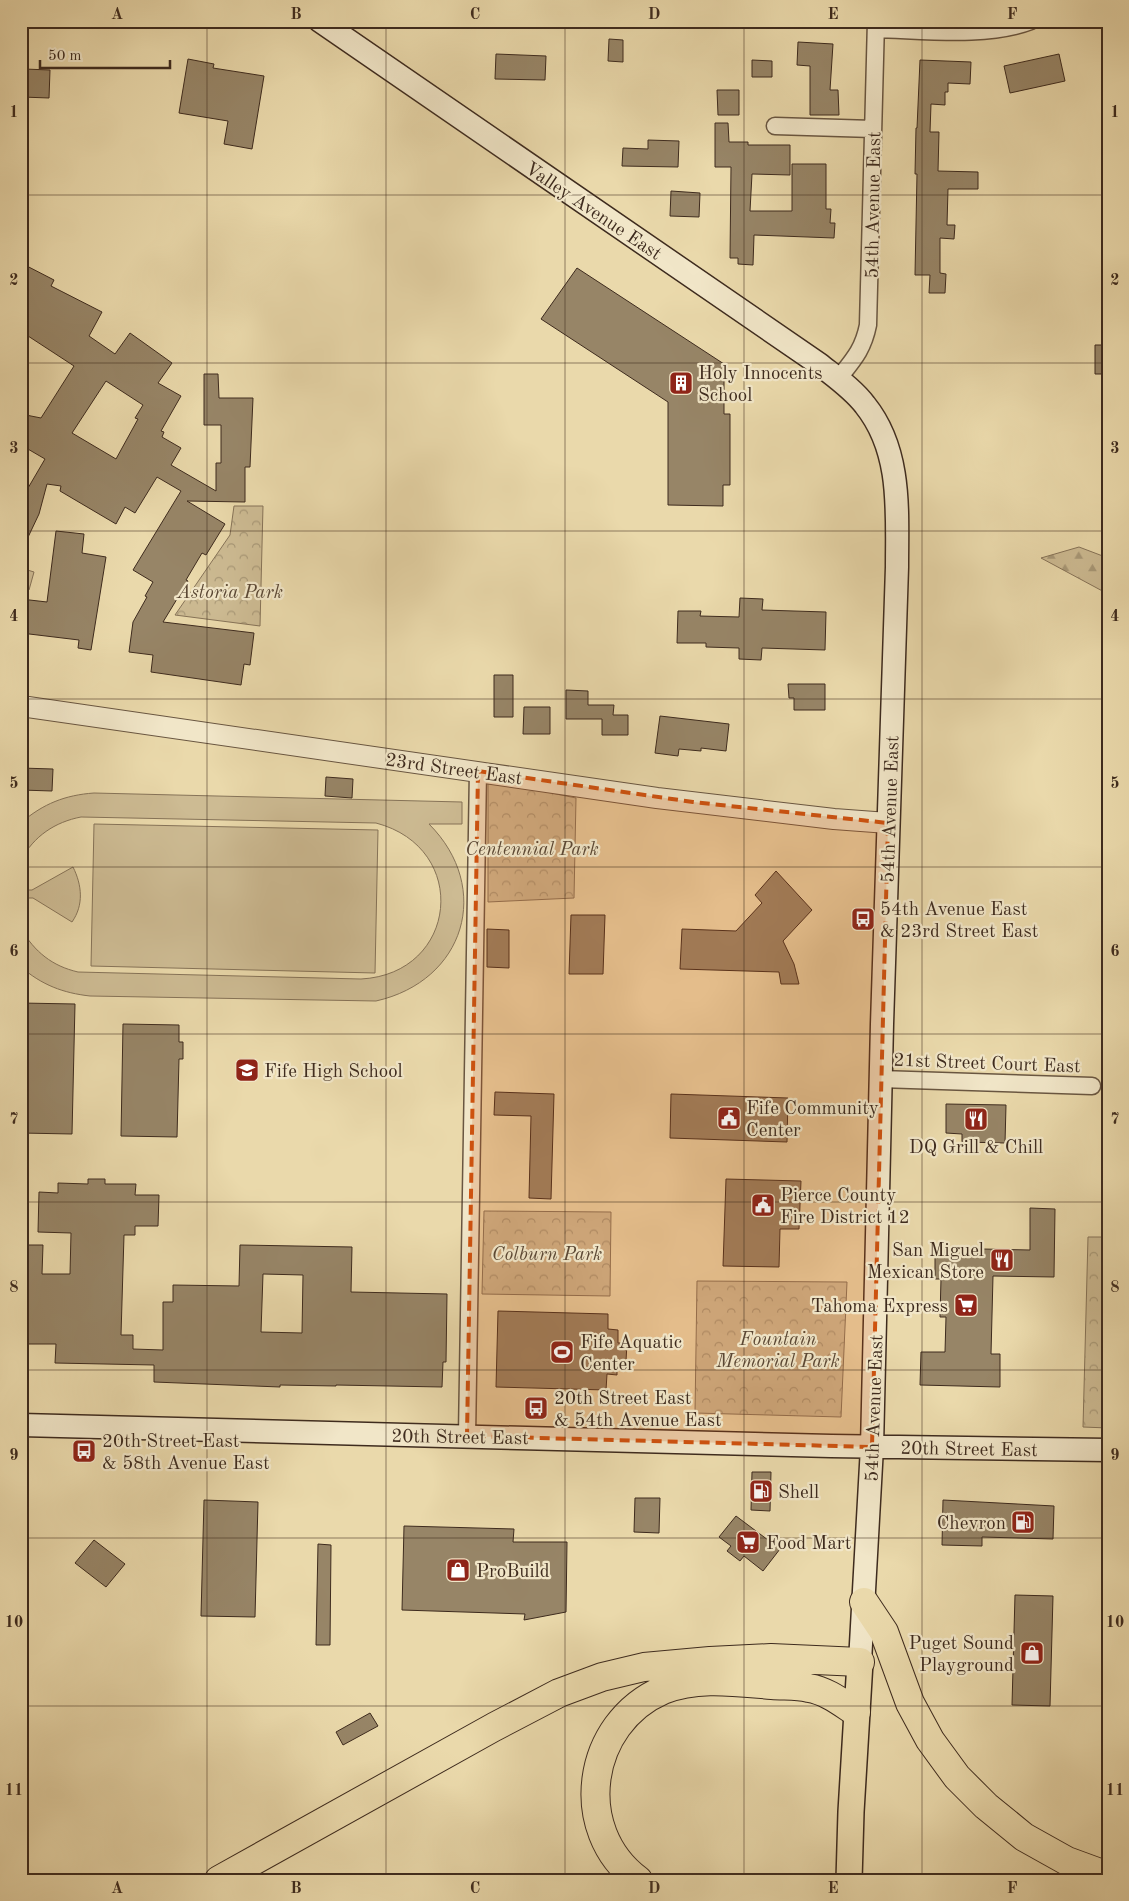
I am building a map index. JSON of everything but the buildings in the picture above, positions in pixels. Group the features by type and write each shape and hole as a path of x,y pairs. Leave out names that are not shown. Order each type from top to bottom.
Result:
{"highway":[{"path":"864,1602 884,1632 910,1703 930,1740 957,1776 986,1806 1024,1837 1067,1861 1108,1876"},
{"path":"219,1880 494,1727 559,1693 602,1677 644,1667 710,1661 771,1658 860,1662"},
{"path":"638,1880 626,1871 613,1855 603,1835 597,1814 595,1790 597,1770 604,1750 613,1733 627,1714 662,1690 684,1684 708,1682 810,1688 832,1696 856,1712"}],"main road":[{"name":"Valley Avenue East","path":"320,21 811,358 838,379 865,404"},
{"name":"54th Avenue East","path":"849,1873 856,1712 872,1447 880,1079 898,567 896,497 891,454 878,424 865,404"},
{"name":"20th Street East","path":"21,1425 872,1447 1108,1450"}],"street":[{"path":"876,25 988,30 1019,26 1030,21"},
{"name":"54th Avenue East","path":"838,379 859,352 865,341 868,325 876,25"},
{"path":"775,126 873,129"},
{"name":"23rd Street East","path":"21,706 693,802 888,823"},
{"path":"467,1436 478,771"},
{"name":"21st Street Court East","path":"880,1079 1092,1086"}],"highlighted area":[{"path":"478,771 693,802 888,823 872,1447 467,1436"}],"green space":[{"name":"Astoria Park","path":"234,506 263,506 260,626 175,615 230,535"},
{"path":"1079,547 1108,558 1108,594 1041,558"},
{"path":"21,568 34,572 29,590 21,588"},
{"name":"Centennial Park","path":"488,780 576,798 574,898 488,902"},
{"path":"94,793 462,802 462,824 429,824 449,849 460,876 464,903 460,929 449,953 431,974 406,990 376,1001 90,996 71,993 53,987 37,979 21,967 21,929 32,945 45,957 60,966 78,972 361,979 393,972 418,956 433,934 440,908 439,882 427,857 407,837 376,823 81,817 62,822 46,831 32,844 21,860 22,822 46,805 64,798"},
{"path":"94,824 378,830 375,973 91,966"},
{"path":"73,867 80,888 80,902 72,922 33,898 25,898 25,890 32,890"},
{"name":"Colburn Park","path":"484,1211 611,1212 610,1296 482,1294"},
{"path":"1088,1237 1108,1237 1108,1428 1083,1427"},
{"name":"Fountain Memorial Park","path":"697,1281 847,1282 841,1417 695,1413"}],"place":[{"name":"Holy Innocents School","path":"681,383"},
{"name":"54th Avenue East & 23rd Street East","path":"863,919"},
{"name":"Fife High School","path":"247,1070"},
{"name":"Fife Community Center","path":"729,1118"},
{"name":"DQ Grill & Chill","path":"976,1119"},
{"name":"Pierce County Fire District 12","path":"763,1205"},
{"name":"San Miguel Mexican Store","path":"1002,1260"},
{"name":"Tahoma Express","path":"966,1305"},
{"name":"Fife Aquatic Center","path":"562,1352"},
{"name":"20th Street East & 54th Avenue East","path":"536,1408"},
{"name":"20th Street East & 58th Avenue East","path":"84,1451"},
{"name":"Shell","path":"761,1491"},
{"name":"Chevron","path":"1023,1522"},
{"name":"Food Mart","path":"748,1542"},
{"name":"ProBuild","path":"458,1570"},
{"name":"Puget Sound Playground","path":"1032,1653"}]}
